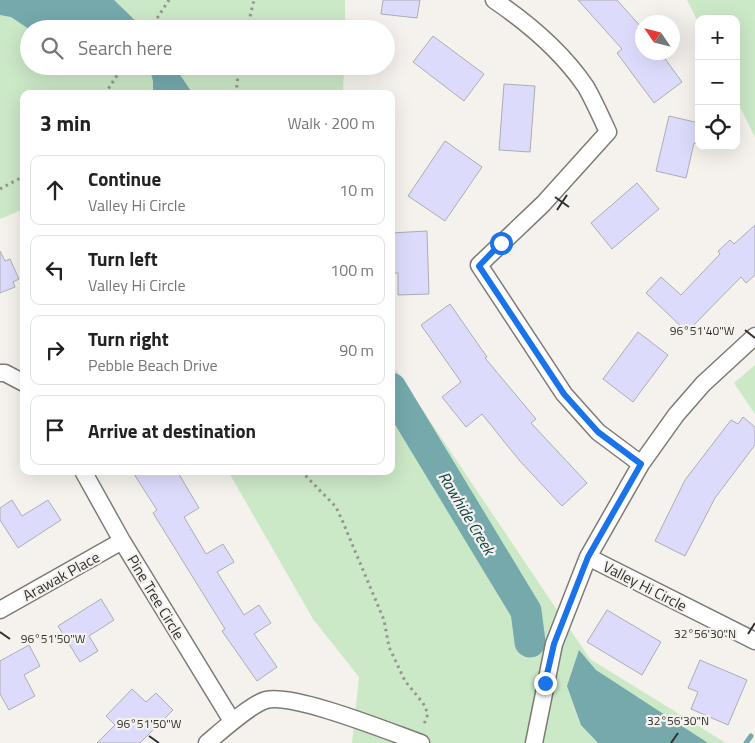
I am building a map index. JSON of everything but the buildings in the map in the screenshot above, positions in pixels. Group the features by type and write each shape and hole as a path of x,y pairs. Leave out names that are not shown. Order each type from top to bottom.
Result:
{"street":[{"path":"494,0 518,17 555,50 586,87 608,132 543,204 479,266 564,394 598,432 641,464"},
{"path":"534,743 554,644 588,557 641,464 676,415 703,384 755,336"},
{"path":"0,373 5,373 20,382"},
{"name":"Pine Tree Circle","path":"85,475 122,542 232,721"},
{"name":"Arawak Place","path":"0,610 122,542"},
{"name":"Valley Hi Circle","path":"588,557 755,641"},
{"path":"207,743 232,721 266,700 300,702 415,741"}],"path":[{"path":"156,20 169,0"},
{"path":"249,20 254,0"},
{"path":"108,90 118,75"},
{"path":"236,90 238,75"},
{"path":"0,189 20,178"},
{"path":"305,475 336,507 384,620 389,647 405,681 423,702 428,714 415,741"}],"green space":[{"path":"0,0 345,0 345,20 20,20 20,75 344,75 343,90 20,90 20,211 0,219"},
{"path":"687,0 755,0 755,137 740,107 740,15 695,16"},
{"path":"755,365 755,414 734,383"},
{"path":"395,369 590,659 726,743 352,743 359,677 313,619 230,475 395,475"}],"water":[{"path":"0,0 114,0 135,20 20,20 20,23 11,17 0,15"},
{"path":"151,75 180,75 190,90 153,90"},
{"path":"579,650 596,670 708,743 598,743 581,725 567,686"}],"waterway":[{"name":"Rawhide Creek","path":"395,395 526,611 530,642"},
{"path":"746,743 751,736"}],"route":[{"path":"501,243 479,266 564,394 598,432 641,464 588,557 554,644 545,683"}]}
